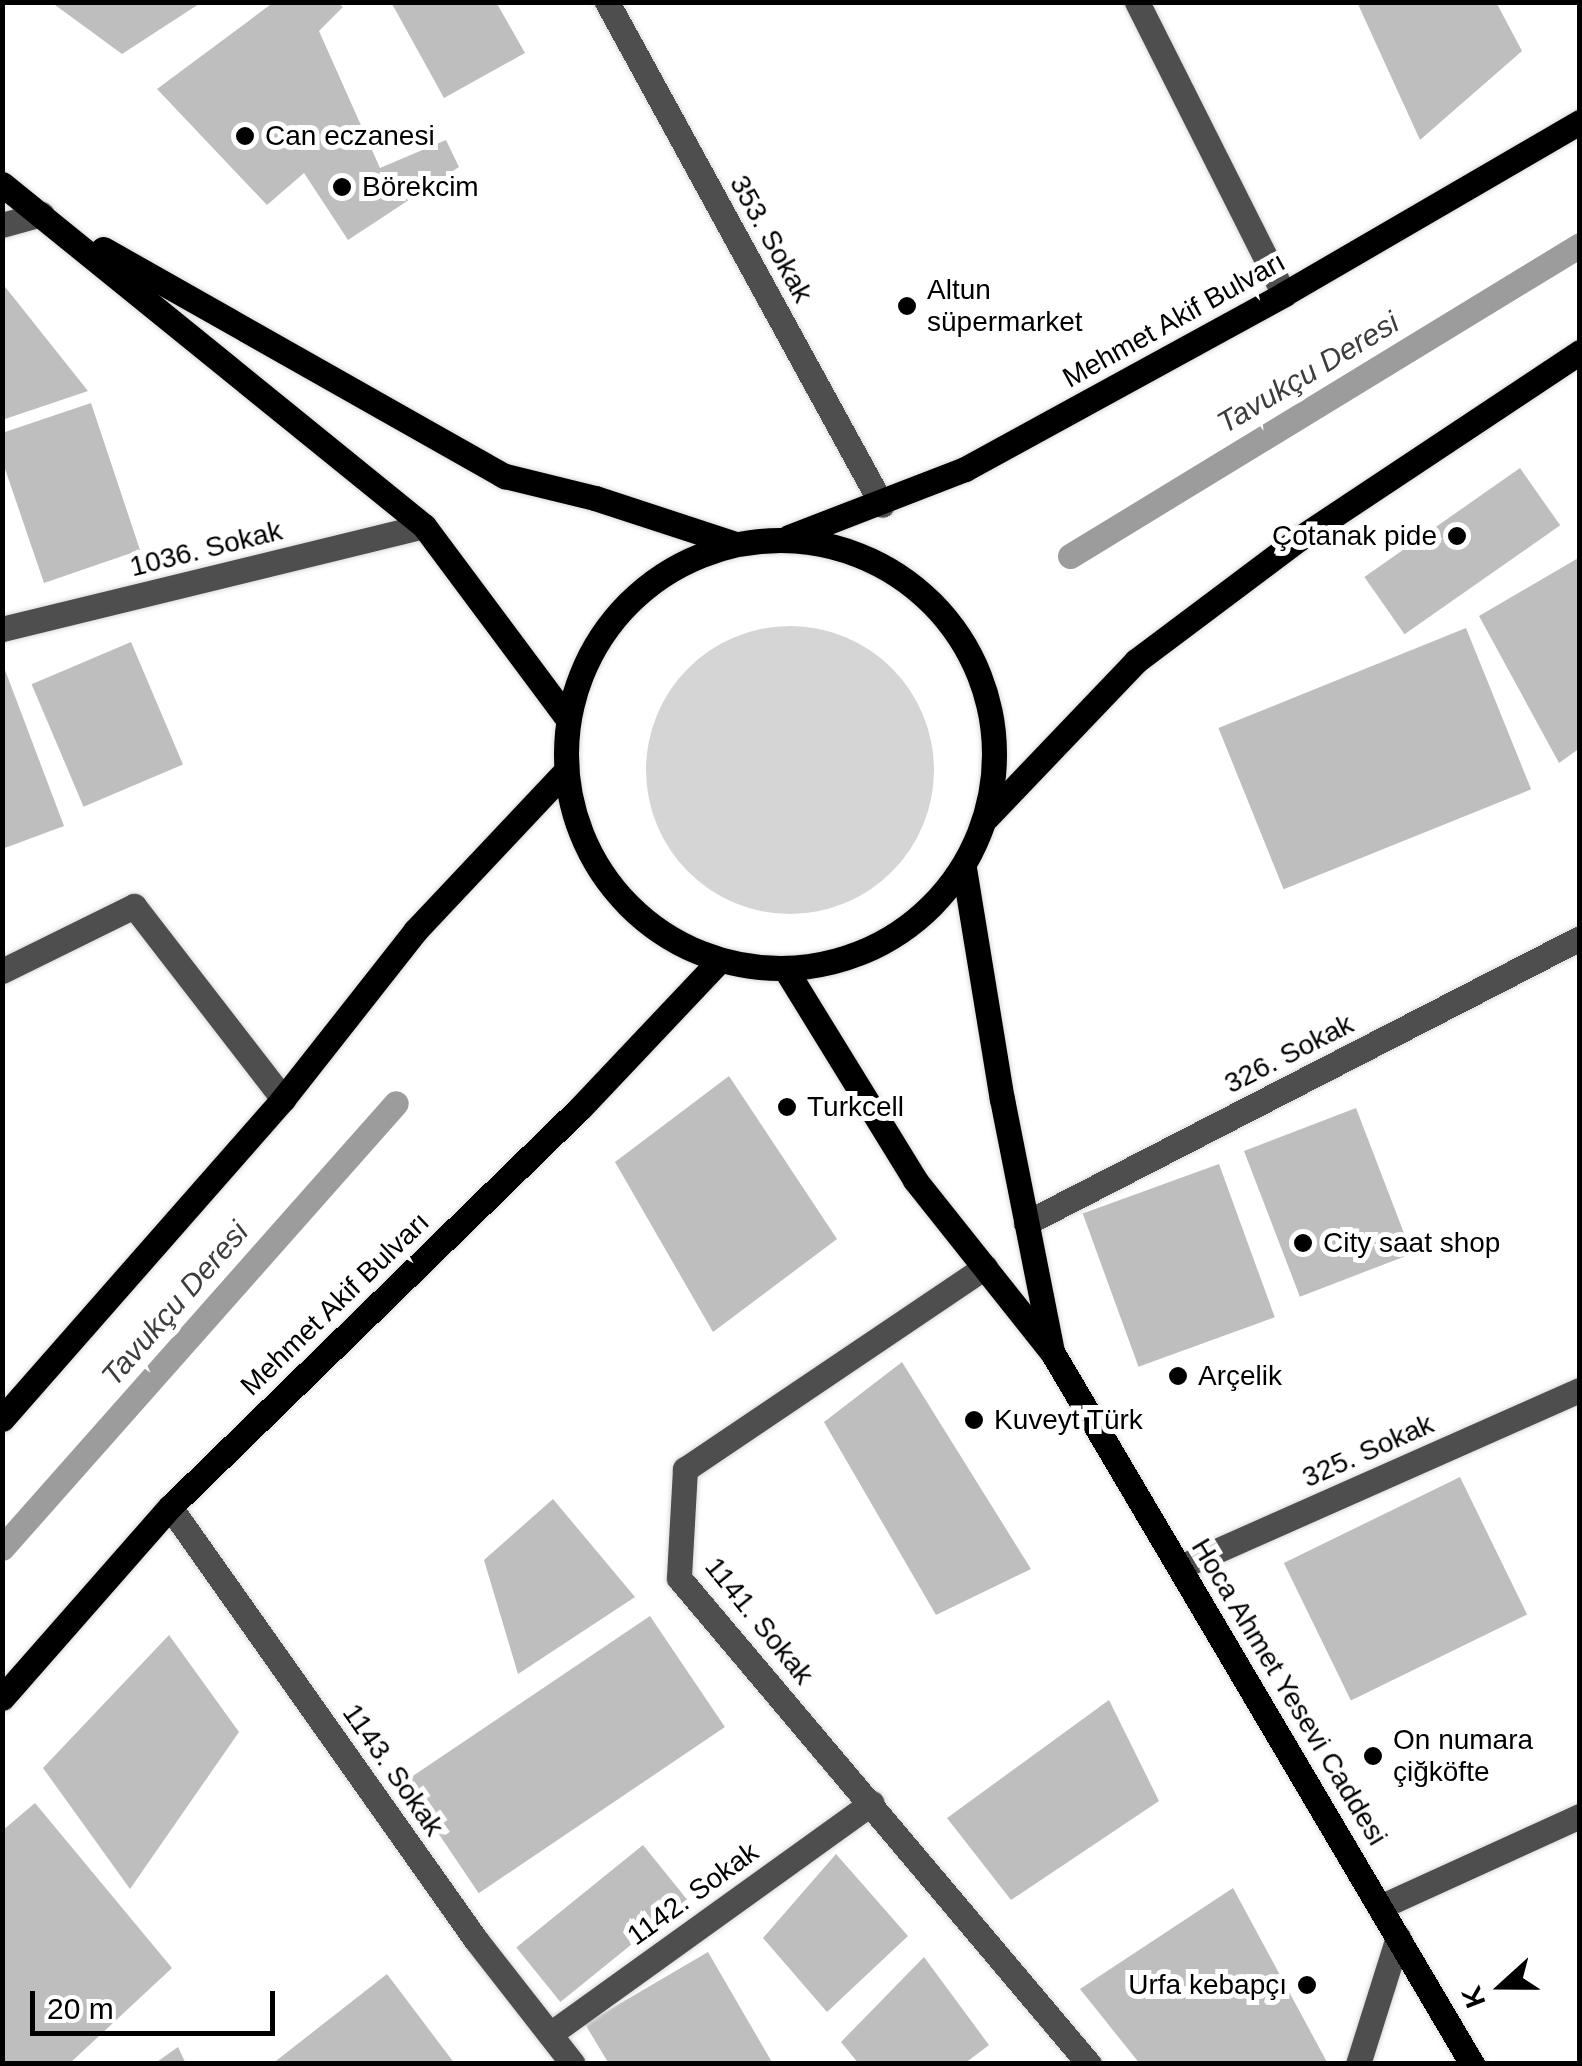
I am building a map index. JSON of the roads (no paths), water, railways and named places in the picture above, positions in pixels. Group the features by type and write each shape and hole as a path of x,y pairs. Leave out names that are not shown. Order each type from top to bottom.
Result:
{"main road":[{"name":"Mehmet Akif Bulvarı","path":"782,539 882,505 966,470 1284,294 1580,122"},
{"path":"2,184 424,526 568,719"},
{"path":"42,214 505,476 595,498 733,543"},
{"path":"987,817 1136,661 1300,538 1580,352"},
{"path":"782,539 848,549 907,579 954,627 984,686 996,751 987,817 964,868 918,921 856,957 786,970 719,961 660,933 613,889 580,834 566,771 568,719 586,658 623,605 674,566 733,543 782,539"},
{"path":"2,1419 282,1099 415,931 566,771"},
{"path":"964,868 1052,1352"},
{"name":"Mehmet Akif Bulvarı","path":"2,1698 170,1507 581,1106 719,961"},
{"path":"786,970 915,1180 1052,1352"},
{"name":"Hoca Ahmet Yesevi Caddesi","path":"1052,1352 1472,2064"}],"street":[{"name":"353. Sokak","path":"607,2 882,505"},
{"path":"1137,2 1284,294"},
{"path":"2,225 42,214"},
{"name":"1036. Sokak","path":"2,629 424,526"},
{"path":"2,971 134,906 282,1099"},
{"name":"326. Sokak","path":"1026,1223 1580,938"},
{"name":"1141. Sokak","path":"985,1267 685,1469 679,1578 1088,2064"},
{"name":"325. Sokak","path":"1180,1567 1580,1390"},
{"name":"1143. Sokak","path":"170,1507 476,1940 573,2064"},
{"name":"1142. Sokak","path":"550,2034 872,1803"},
{"path":"1380,1906 1580,1816"},
{"path":"1358,2064 1398,1937"}],"waterway":[{"name":"Tavukçu Deresi","path":"1070,556 1580,245"},
{"name":"Tavukçu Deresi","path":"2,1548 396,1103"}],"place":[{"name":"Can eczanesi","path":"245,136"},
{"name":"Börekcim","path":"342,187"},
{"name":"Altun süpermarket","path":"907,306"},
{"name":"Çotanak pide","path":"1457,536"},
{"name":"Turkcell","path":"787,1107"},
{"name":"City saat shop","path":"1303,1243"},
{"name":"Arçelik","path":"1178,1376"},
{"name":"Kuveyt Türk","path":"974,1420"},
{"name":"On numara çiğköfte","path":"1373,1756"},
{"name":"Urfa kebapçı","path":"1307,1985"}]}
